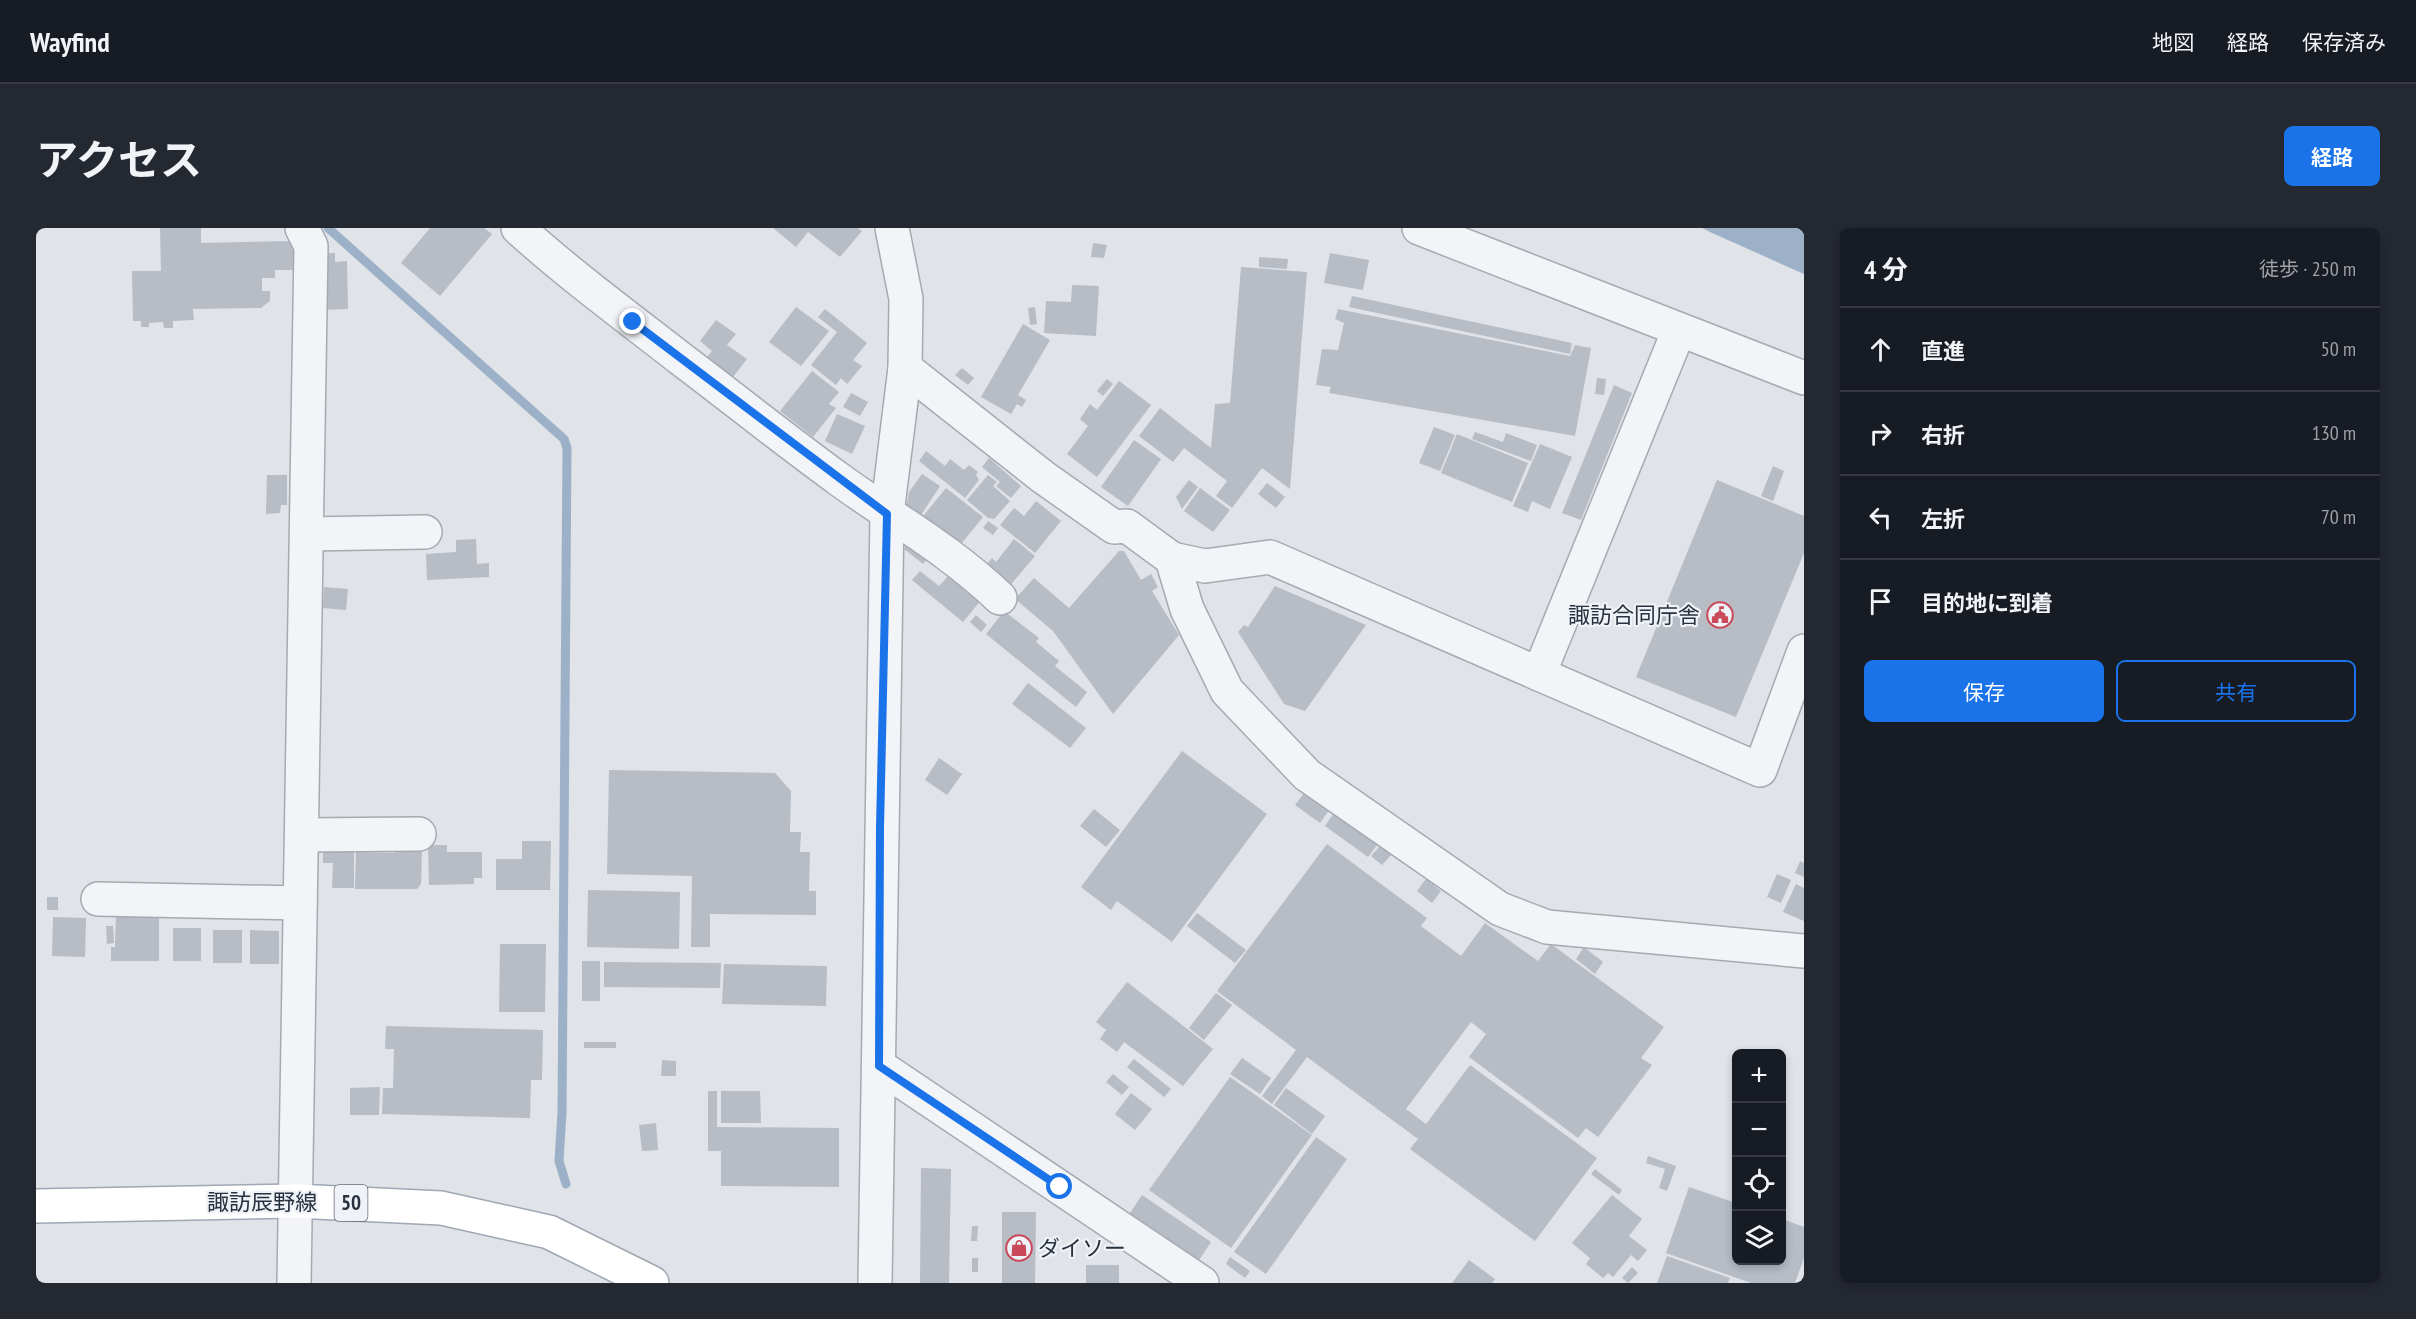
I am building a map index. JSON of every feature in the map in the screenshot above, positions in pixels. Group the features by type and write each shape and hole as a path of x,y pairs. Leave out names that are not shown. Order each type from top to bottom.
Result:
{"main road":[{"name":"諏訪辰野線","path":"36,1206 295,1200 441,1208 549,1232 652,1283"}],"street":[{"path":"294,1283 311,246 302,228"},
{"path":"518,228 633,322 887,514 902,521 969,569 1000,598"},
{"path":"875,1283 880,816 887,514 905,368 906,299 892,228"},
{"path":"1419,228 1804,378"},
{"path":"1539,674 1679,330"},
{"path":"905,368 1043,477 1114,527 1127,526 1172,559 1205,566 1270,557 1760,770 1804,651"},
{"path":"308,534 425,532"},
{"path":"1172,559 1187,609 1227,690 1306,775 1500,909 1548,927 1804,951"},
{"path":"302,835 419,834"},
{"path":"98,899 300,903"},
{"path":"879,1066 1202,1283"}],"water":[{"path":"1702,228 1804,228 1804,274 1710,232"}],"building":[{"path":"160,228 201,228 201,243 295,241 296,270 275,270 275,278 262,278 262,291 270,291 270,301 261,308 193,309 194,320 173,321 173,328 164,328 163,322 149,323 149,327 141,327 141,321 133,321 132,271 161,271"},
{"path":"430,228 484,228 492,234 440,296 401,263"},
{"path":"773,228 858,228 862,231 840,257 808,232 796,247"},
{"path":"1093,243 1107,245 1104,258 1091,257"},
{"path":"323,253 335,253 335,262 347,261 348,309 324,310"},
{"path":"1330,253 1369,260 1363,290 1324,283"},
{"path":"1259,257 1288,259 1287,269 1259,267"},
{"path":"1241,267 1307,272 1290,489 1262,468 1232,508 1216,496 1227,481 1184,448 1173,462 1139,436 1160,408 1211,448 1215,404 1230,403"},
{"path":"1072,285 1099,286 1096,336 1044,333 1046,301 1071,302"},
{"path":"1352,296 1572,343 1570,354 1349,307"},
{"path":"796,307 829,331 801,366 769,342"},
{"path":"1035,307 1037,324 1030,325 1028,308"},
{"path":"825,309 867,343 853,360 862,366 847,384 841,378 836,385 811,365 837,332 818,317"},
{"path":"1338,309 1570,356 1575,345 1591,348 1575,436 1329,393 1331,387 1316,385 1322,349 1338,350 1344,323 1335,319"},
{"path":"716,320 736,334 727,345 747,359 733,377 707,357 712,351 700,341"},
{"path":"1023,324 1050,340 1018,395 1026,400 1022,407 1017,404 1011,414 981,397"},
{"path":"962,368 974,378 968,385 955,375"},
{"path":"812,371 839,392 829,404 836,408 813,437 780,411"},
{"path":"1597,378 1606,379 1604,395 1595,394"},
{"path":"1107,379 1113,384 1103,396 1097,391"},
{"path":"1119,381 1151,405 1097,477 1067,454 1088,426 1080,419 1090,404 1097,410"},
{"path":"1614,385 1632,393 1581,520 1562,513"},
{"path":"851,393 868,402 860,416 843,407"},
{"path":"837,414 865,426 852,454 825,441"},
{"path":"1434,427 1455,435 1440,471 1419,463"},
{"path":"1475,432 1503,442 1506,433 1537,445 1531,461 1472,439"},
{"path":"1457,434 1528,463 1512,502 1441,473"},
{"path":"1134,440 1161,459 1128,506 1101,487"},
{"path":"1540,444 1572,457 1550,509 1532,501 1528,512 1513,506"},
{"path":"926,451 945,466 950,459 964,470 969,465 978,472 976,475 979,480 965,498 919,461"},
{"path":"989,458 1021,486 1011,498 996,486 1000,482 982,467"},
{"path":"1773,466 1784,471 1773,501 1761,496"},
{"path":"922,474 940,486 919,518 906,509 909,492"},
{"path":"267,475 287,475 287,505 281,505 280,513 266,514"},
{"path":"988,475 997,482 993,486 1010,501 994,519 988,518 967,500"},
{"path":"1189,480 1198,487 1182,509 1176,497"},
{"name":"諏訪合同庁舎","path":"1717,480 1804,516 1804,553 1736,717 1636,677"},
{"path":"1267,483 1285,497 1276,508 1258,494"},
{"path":"946,488 983,517 957,549 920,520"},
{"path":"1200,488 1230,510 1213,532 1184,511"},
{"path":"1036,501 1061,521 1035,553 1000,525 1014,508 1024,516"},
{"path":"988,521 998,528 993,535 983,528"},
{"path":"476,539 477,564 489,563 489,577 427,580 426,554 456,552 456,540"},
{"path":"912,539 931,554 923,564 904,549"},
{"path":"1014,539 1035,556 1007,589 983,569 992,558 996,562"},
{"path":"1119,551 1124,551 1141,580 1151,574 1158,587 1152,591 1179,635 1113,714 1053,631 1015,599 1034,578 1069,608"},
{"path":"920,571 939,586 951,573 982,599 963,622 912,580"},
{"path":"1275,586 1366,625 1305,711 1284,704 1238,632 1244,625 1248,627"},
{"path":"324,587 348,589 346,610 323,608"},
{"path":"1004,611 1039,638 1036,642 1059,661 1055,666 1087,692 1076,707 986,634"},
{"path":"976,615 987,625 981,632 970,622"},
{"path":"1028,683 1086,728 1070,748 1012,704"},
{"path":"1182,751 1267,814 1172,942 1117,901 1111,910 1081,887"},
{"path":"939,758 962,774 947,795 925,780"},
{"path":"609,770 775,773 791,791 790,832 801,832 800,852 810,852 809,891 816,891 816,915 710,914 710,947 691,947 692,876 607,874"},
{"path":"1305,792 1329,810 1320,823 1295,805"},
{"path":"1094,809 1120,830 1106,847 1080,826"},
{"path":"1334,813 1377,845 1368,857 1325,826"},
{"path":"522,841 551,841 550,890 496,890 496,859 522,859"},
{"path":"1327,844 1427,918 1421,926 1461,956 1485,923 1538,961 1551,944 1664,1027 1641,1058 1652,1065 1598,1137 1586,1128 1578,1138 1469,1057 1486,1034 1471,1022 1406,1109 1426,1124 1470,1065 1597,1158 1535,1241 1410,1149 1418,1139 1307,1057 1272,1104 1262,1096 1296,1050 1217,991"},
{"path":"428,845 447,845 447,852 482,852 482,878 474,878 474,884 429,885"},
{"path":"1380,846 1391,855 1382,865 1371,856"},
{"path":"395,849 422,850 421,884 417,889 355,889 356,852 395,853"},
{"path":"323,852 354,852 354,888 332,888 333,863 323,863"},
{"path":"1800,861 1804,863 1804,877 1795,873"},
{"path":"1777,874 1791,880 1781,903 1767,897"},
{"path":"1426,879 1441,891 1432,903 1417,891"},
{"path":"1796,884 1804,888 1804,921 1783,912"},
{"path":"588,890 680,892 679,949 587,947"},
{"path":"47,897 58,897 58,910 47,910"},
{"path":"134,912 159,912 159,961 111,961 111,947 115,947 116,913 121,913 121,917 134,917"},
{"path":"1197,913 1246,950 1235,963 1187,926"},
{"path":"53,917 86,918 85,957 52,956"},
{"path":"106,926 113,926 114,943 107,944"},
{"path":"173,928 201,928 201,961 173,961"},
{"path":"213,930 242,930 242,963 213,963"},
{"path":"250,930 279,931 279,964 250,964"},
{"path":"500,944 546,944 545,1012 499,1012"},
{"path":"1584,947 1603,962 1595,974 1576,959"},
{"path":"582,961 600,961 600,1001 582,1001"},
{"path":"604,962 721,963 720,988 604,987"},
{"path":"724,964 827,966 826,1006 722,1004"},
{"path":"1127,982 1213,1049 1183,1086 1124,1042 1117,1052 1100,1039 1106,1030 1096,1022"},
{"path":"1216,993 1232,1005 1204,1040 1189,1028"},
{"path":"386,1026 543,1030 542,1080 531,1080 530,1118 382,1114 383,1088 393,1088 394,1049 385,1049"},
{"path":"584,1042 616,1042 616,1048 584,1048"},
{"path":"1242,1058 1271,1078 1260,1094 1230,1074"},
{"path":"1134,1059 1171,1089 1164,1097 1127,1067"},
{"path":"662,1060 676,1061 676,1076 661,1076"},
{"path":"1113,1074 1129,1087 1122,1095 1106,1082"},
{"path":"1230,1077 1312,1135 1231,1248 1149,1190"},
{"path":"380,1087 379,1115 350,1115 350,1088"},
{"path":"1286,1088 1325,1116 1312,1134 1274,1105"},
{"path":"708,1091 717,1091 717,1127 839,1128 839,1187 721,1186 721,1151 708,1151"},
{"path":"721,1091 760,1091 761,1123 721,1123"},
{"path":"1131,1093 1152,1109 1135,1130 1115,1114"},
{"path":"656,1123 658,1150 642,1151 639,1125"},
{"path":"1316,1137 1347,1159 1266,1274 1234,1252"},
{"path":"1648,1156 1676,1166 1667,1191 1659,1188 1665,1169 1646,1163"},
{"path":"921,1168 951,1169 949,1283 920,1283"},
{"path":"1595,1169 1622,1190 1619,1195 1591,1174"},
{"path":"1689,1187 1732,1202 1732,1265 1786,1265 1786,1220 1804,1227 1804,1258 1795,1283 1751,1283 1666,1253"},
{"path":"1142,1195 1211,1242 1199,1260 1130,1213"},
{"path":"1612,1195 1642,1219 1629,1236 1647,1250 1638,1261 1631,1255 1613,1277 1608,1273 1603,1278 1586,1264 1590,1258 1572,1243"},
{"name":"ダイソー","path":"1002,1212 1036,1212 1035,1283 1002,1283"},
{"path":"972,1226 978,1226 977,1241 971,1241"},
{"path":"1667,1256 1730,1278 1728,1283 1657,1283"},
{"path":"1230,1257 1250,1271 1245,1278 1226,1264"},
{"path":"972,1258 978,1258 978,1272 972,1272"},
{"path":"1469,1260 1495,1279 1492,1283 1452,1283"},
{"path":"1086,1265 1119,1265 1119,1283 1086,1283"},
{"path":"1632,1267 1638,1273 1628,1283 1622,1278"}],"waterway":[{"path":"328,228 564,439 567,448 562,1112 559,1161 566,1184"}],"place":[{"name":"諏訪合同庁舎","path":"1720,615"},
{"name":"ダイソー","path":"1019,1248"}],"route":[{"path":"633,322 887,514 880,828 879,1066 1060,1187"}]}
